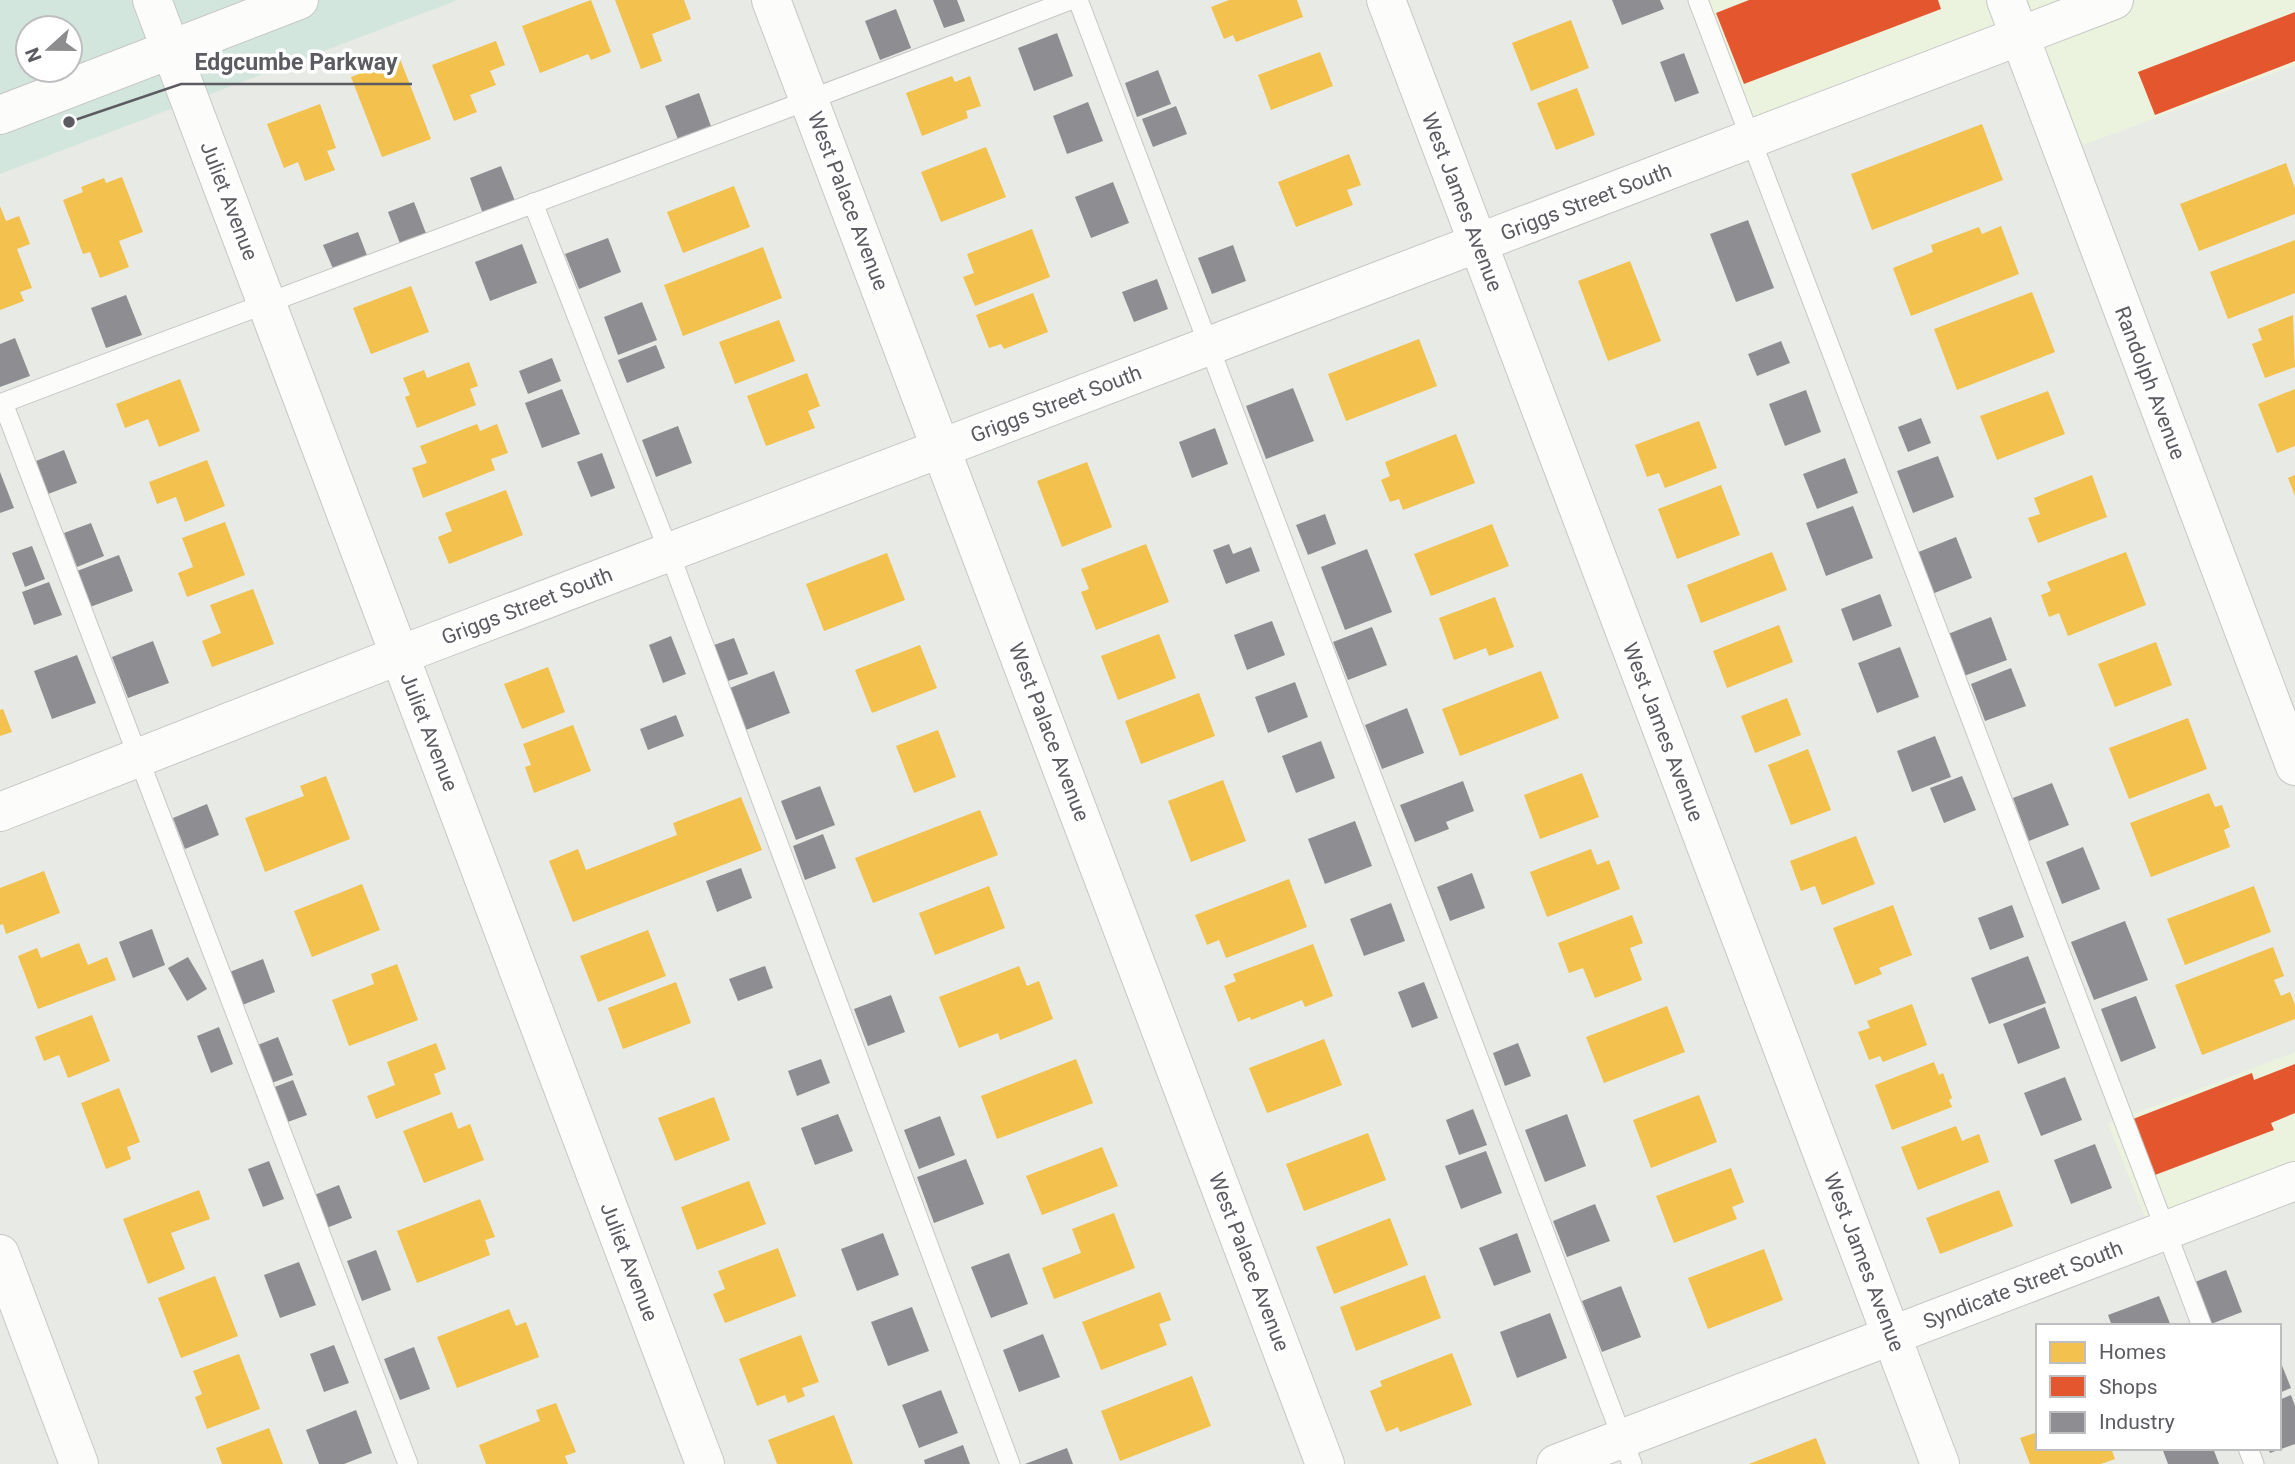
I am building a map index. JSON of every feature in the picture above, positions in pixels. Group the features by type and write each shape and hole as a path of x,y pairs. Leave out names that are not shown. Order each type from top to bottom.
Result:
{"street":[{"name":"Juliet Avenue","path":"152,0 705,1464"},
{"path":"0,115 299,0"},
{"name":"West Palace Avenue","path":"771,0 1325,1464"},
{"name":"West James Avenue","path":"1386,0 1940,1464"},
{"name":"Randolph Avenue","path":"2006,0 2295,766"},
{"name":"Griggs Street South","path":"0,811 400,655 2114,0"},
{"name":"Syndicate Street South","path":"1556,1464 1627,1451 1891,1335 2295,1181"},
{"path":"0,1254 79,1464"}],"lane":[{"path":"408,1464 1,403 810,101 1070,0"},
{"path":"1078,0 1627,1451"},
{"path":"1698,0 2201,1324"},
{"path":"533,203 669,552 1010,1464"}],"shaded area":[{"path":"0,0 458,0 0,174"},
{"path":"1694,0 2295,0 2295,65 2065,152 2022,35 1748,140"},
{"path":"2295,1052 2295,1183 2152,1235 2108,1124"}],"building: Homes":[{"path":"591,0 611,52 591,60 588,54 540,73 522,26"},
{"path":"615,0 684,0 691,19 652,34 662,61 641,69"},
{"path":"1229,0 1297,0 1303,17 1236,42 1233,35 1224,39 1211,7"},
{"path":"1571,20 1589,68 1531,91 1512,43"},
{"path":"496,41 505,65 490,71 496,85 470,95 477,112 454,121 432,65"},
{"path":"1320,52 1333,86 1271,110 1258,75"},
{"path":"400,59 431,139 382,157 351,77"},
{"path":"952,76 955,82 970,76 981,106 966,111 968,118 922,136 906,93"},
{"path":"1577,88 1595,135 1556,150 1537,103"},
{"path":"320,104 336,148 327,151 335,170 305,181 298,162 284,168 267,124"},
{"path":"1982,124 2003,180 1872,230 1851,174"},
{"path":"986,147 1006,197 941,222 921,172"},
{"path":"1349,154 1361,185 1347,190 1353,205 1296,227 1278,182"},
{"path":"2286,163 2295,188 2295,214 2199,251 2180,204"},
{"path":"122,177 143,232 119,241 129,267 100,278 90,252 83,254 63,200 83,192 81,187 104,178 106,183"},
{"path":"734,186 750,227 683,253 667,212"},
{"path":"0,206 6,221 19,216 30,244 17,249 32,288 20,292 24,301 0,310"},
{"path":"2001,226 2019,274 1911,316 1893,268 1933,252 1931,245 1979,227 1982,234"},
{"path":"1032,229 1050,277 975,306 963,277 974,273 967,254"},
{"path":"2295,240 2295,293 2228,319 2210,272"},
{"path":"763,247 782,298 683,336 664,285"},
{"path":"1630,261 1661,341 1608,361 1578,281"},
{"path":"411,286 429,332 371,354 353,308"},
{"path":"2032,292 2055,352 1957,390 1934,329"},
{"path":"1033,293 1048,332 1004,349 1001,344 989,348 976,315"},
{"path":"2293,315 2295,367 2265,378 2252,344 2262,340 2258,329"},
{"path":"779,320 795,361 735,384 719,342"},
{"path":"1419,339 1437,386 1346,421 1328,374"},
{"path":"469,362 478,386 470,389 476,405 417,428 405,397 410,395 403,378 424,370 427,378"},
{"path":"807,373 820,406 808,411 815,428 766,446 747,396"},
{"path":"180,379 200,431 159,447 148,419 125,428 116,404"},
{"path":"2295,389 2295,446 2277,453 2258,404"},
{"path":"2048,391 2065,434 1997,460 1980,416"},
{"path":"1699,421 1717,468 1665,488 1659,473 1647,477 1635,445"},
{"path":"477,424 480,431 497,424 508,453 491,459 495,470 423,498 412,468 427,463 420,446"},
{"path":"1456,434 1475,483 1403,510 1399,499 1390,502 1381,480 1390,476 1385,462"},
{"path":"207,460 225,506 185,522 176,497 157,504 149,482"},
{"path":"1087,462 1112,527 1062,547 1037,481"},
{"path":"2092,475 2107,517 2038,543 2028,518 2040,514 2034,498"},
{"path":"2295,475 2295,496 2288,478"},
{"path":"1721,485 1740,535 1677,559 1658,509"},
{"path":"506,490 523,535 449,564 438,537 452,531 445,513"},
{"path":"225,522 245,575 187,597 178,573 193,567 182,538"},
{"path":"1492,524 1509,566 1431,596 1414,554"},
{"path":"1146,544 1169,602 1096,630 1081,592 1089,589 1081,569"},
{"path":"1772,552 1787,590 1701,623 1687,585"},
{"path":"2126,552 2146,605 2068,636 2059,613 2049,617 2041,595 2051,591 2047,582"},
{"path":"887,553 905,600 824,631 806,584"},
{"path":"253,589 274,644 212,667 202,641 221,633 210,605"},
{"path":"1495,597 1514,647 1489,656 1486,648 1454,660 1439,618"},
{"path":"1779,625 1793,662 1727,688 1713,651"},
{"path":"1159,634 1176,678 1118,700 1101,656"},
{"path":"2156,642 2172,685 2115,707 2098,664"},
{"path":"920,645 937,688 872,713 855,670"},
{"path":"548,667 565,712 522,729 504,684"},
{"path":"1541,671 1559,718 1460,756 1442,709"},
{"path":"1199,693 1215,736 1141,764 1125,721"},
{"path":"1787,698 1801,735 1755,753 1741,716"},
{"path":"3,709 12,732 0,736 0,710"},
{"path":"2188,718 2207,769 2129,799 2109,748"},
{"path":"573,725 591,771 534,793 525,767 531,765 523,744"},
{"path":"938,730 956,777 914,793 896,746"},
{"path":"1808,749 1831,810 1791,825 1768,765"},
{"path":"1582,773 1599,817 1540,839 1524,795"},
{"path":"326,776 350,839 265,872 245,818 304,796 300,786"},
{"path":"1223,780 1246,841 1191,862 1168,801"},
{"path":"2209,793 2215,807 2222,805 2230,827 2224,830 2230,847 2151,877 2130,823"},
{"path":"741,797 762,850 573,922 549,861 578,849 586,870 677,835 673,823"},
{"path":"980,810 998,855 873,903 855,858"},
{"path":"1856,836 1875,884 1822,905 1815,886 1801,891 1790,861"},
{"path":"1591,849 1597,865 1609,860 1620,889 1547,917 1530,872"},
{"path":"44,871 60,913 6,934 3,924 0,925 0,888"},
{"path":"1289,879 1307,927 1226,958 1219,940 1207,945 1195,915"},
{"path":"362,884 380,930 312,957 294,911"},
{"path":"989,886 1005,928 935,955 919,913"},
{"path":"2254,886 2271,932 2185,965 2167,919"},
{"path":"1893,905 1912,955 1879,968 1882,974 1855,985 1833,928"},
{"path":"1632,915 1643,943 1630,948 1642,980 1595,998 1583,968 1569,973 1558,943"},
{"path":"648,930 666,976 598,1002 580,956"},
{"path":"79,943 88,965 107,957 116,980 38,1009 18,956 37,948 41,958"},
{"path":"1313,944 1333,996 1305,1007 1302,1000 1251,1020 1250,1017 1238,1022 1224,986 1236,981 1233,974"},
{"path":"2273,947 2284,976 2274,980 2281,996 2290,992 2295,1005 2295,1019 2202,1055 2175,985"},
{"path":"397,964 418,1020 349,1046 332,1000 374,984 371,974"},
{"path":"1019,966 1027,986 1039,981 1053,1019 1000,1040 998,1033 959,1048 939,997"},
{"path":"676,982 691,1023 623,1049 608,1008"},
{"path":"1912,1004 1927,1045 1883,1062 1880,1056 1869,1060 1858,1032 1870,1028 1867,1021"},
{"path":"1667,1006 1685,1052 1604,1083 1586,1037"},
{"path":"92,1015 110,1061 68,1078 59,1055 44,1061 35,1037"},
{"path":"1324,1039 1342,1085 1267,1113 1249,1068"},
{"path":"436,1043 446,1069 434,1074 441,1094 376,1119 367,1096 395,1085 387,1062"},
{"path":"1076,1059 1093,1103 997,1139 981,1096"},
{"path":"1934,1062 1939,1075 1943,1073 1952,1098 1949,1100 1952,1107 1892,1130 1875,1085"},
{"path":"119,1088 140,1142 127,1147 131,1159 106,1169 81,1103"},
{"path":"1699,1095 1717,1142 1651,1168 1633,1120"},
{"path":"714,1097 730,1140 675,1161 658,1118"},
{"path":"452,1112 458,1129 470,1124 484,1160 424,1183 403,1131"},
{"path":"1956,1126 1962,1141 1979,1134 1989,1162 1918,1190 1901,1147"},
{"path":"1368,1133 1386,1180 1304,1211 1286,1164"},
{"path":"1102,1147 1118,1186 1042,1215 1026,1176"},
{"path":"1731,1168 1744,1202 1732,1207 1737,1219 1674,1243 1656,1196"},
{"path":"749,1181 766,1224 697,1250 681,1207"},
{"path":"199,1190 210,1219 171,1233 185,1269 148,1284 123,1219"},
{"path":"1999,1190 2013,1226 1940,1254 1926,1218"},
{"path":"480,1199 495,1237 485,1240 490,1255 417,1283 397,1231"},
{"path":"1114,1213 1135,1268 1054,1299 1042,1268 1081,1253 1072,1229"},
{"path":"1390,1218 1408,1265 1334,1294 1316,1247"},
{"path":"778,1248 796,1296 725,1323 713,1294 725,1289 718,1271"},
{"path":"1764,1249 1783,1300 1708,1329 1688,1278"},
{"path":"1425,1275 1441,1318 1356,1351 1340,1307"},
{"path":"215,1276 238,1336 181,1358 158,1298"},
{"path":"1160,1292 1171,1320 1159,1324 1167,1345 1101,1370 1082,1322"},
{"path":"509,1309 516,1326 526,1322 539,1357 457,1388 437,1337"},
{"path":"801,1335 819,1382 802,1388 805,1396 788,1403 785,1395 757,1406 739,1359"},
{"path":"1452,1353 1472,1405 1400,1432 1398,1427 1386,1432 1370,1391 1382,1386 1380,1381"},
{"path":"239,1354 260,1409 207,1429 195,1397 202,1394 193,1371"},
{"path":"1192,1376 1211,1426 1120,1461 1101,1411"},
{"path":"556,1403 576,1452 565,1456 568,1464 486,1464 479,1445 540,1421 536,1410"},
{"path":"834,1415 853,1464 777,1464 768,1440"},
{"path":"269,1428 283,1464 222,1464 216,1448"},
{"path":"2036,1433 2036,1450 2112,1450 2115,1459 2101,1464 2030,1464 2020,1438"},
{"path":"1816,1438 1826,1464 1749,1464"}],"building: Shops":[{"path":"1749,0 1938,0 1941,9 1744,84 1716,13"},
{"path":"2295,12 2295,61 2155,115 2138,72"},
{"path":"2295,1064 2295,1113 2271,1123 2274,1130 2155,1175 2133,1119 2252,1073 2254,1080"}],"building: Industry":[{"path":"933,0 957,0 965,21 944,28"},
{"path":"1612,0 1660,0 1664,9 1622,25"},
{"path":"896,9 911,48 880,60 865,21"},
{"path":"1057,33 1073,76 1034,91 1018,48"},
{"path":"1684,53 1699,93 1675,102 1660,62"},
{"path":"1158,70 1171,104 1137,117 1125,83"},
{"path":"699,93 712,129 679,142 665,106"},
{"path":"1088,102 1103,141 1067,154 1053,116"},
{"path":"1176,106 1187,134 1153,147 1142,119"},
{"path":"501,166 515,201 483,214 470,178"},
{"path":"1113,182 1129,223 1091,238 1075,197"},
{"path":"414,202 427,236 401,246 388,212"},
{"path":"1748,220 1774,288 1736,302 1710,234"},
{"path":"358,232 368,258 334,271 323,245"},
{"path":"608,238 621,272 579,289 565,254"},
{"path":"522,244 537,283 490,301 475,262"},
{"path":"1233,245 1246,281 1212,294 1198,258"},
{"path":"1157,279 1168,309 1134,322 1122,292"},
{"path":"126,295 142,335 106,348 91,308"},
{"path":"642,302 657,340 618,355 604,317"},
{"path":"15,338 30,376 0,387 0,344"},
{"path":"1781,341 1790,363 1757,376 1748,354"},
{"path":"656,345 665,368 627,383 618,360"},
{"path":"552,358 561,381 528,394 519,371"},
{"path":"1293,388 1314,441 1266,459 1246,406"},
{"path":"562,389 580,434 542,448 525,403"},
{"path":"1806,390 1821,432 1785,446 1769,404"},
{"path":"1921,418 1931,443 1908,452 1898,427"},
{"path":"678,426 692,463 656,477 642,440"},
{"path":"1215,428 1228,464 1192,478 1179,442"},
{"path":"64,450 77,483 48,494 36,461"},
{"path":"602,453 615,488 591,497 577,462"},
{"path":"1938,456 1954,497 1913,513 1897,471"},
{"path":"1845,458 1858,493 1817,509 1803,474"},
{"path":"0,472 14,508 0,513"},
{"path":"1853,506 1873,558 1826,576 1806,523"},
{"path":"1325,514 1336,544 1308,555 1296,525"},
{"path":"91,523 104,556 77,567 64,533"},
{"path":"1956,537 1972,578 1932,594 1916,553"},
{"path":"1229,544 1233,554 1251,547 1260,571 1226,584 1213,550"},
{"path":"32,546 45,579 25,587 12,553"},
{"path":"1367,549 1392,612 1345,630 1321,567"},
{"path":"119,555 133,591 90,607 77,571"},
{"path":"49,582 62,615 34,625 22,592"},
{"path":"1880,594 1892,626 1853,641 1841,609"},
{"path":"1991,617 2007,660 1964,676 1948,634"},
{"path":"1272,621 1285,655 1247,670 1234,635"},
{"path":"1372,627 1387,665 1348,680 1333,642"},
{"path":"671,636 686,674 663,683 649,645"},
{"path":"734,638 748,674 728,681 714,645"},
{"path":"153,641 169,683 128,698 112,657"},
{"path":"1900,647 1919,697 1877,713 1858,663"},
{"path":"77,655 96,703 52,719 34,671"},
{"path":"2011,668 2026,706 1985,721 1971,684"},
{"path":"774,671 790,713 746,730 730,688"},
{"path":"1295,682 1308,717 1268,733 1255,697"},
{"path":"1407,708 1424,753 1382,769 1365,725"},
{"path":"676,715 684,736 648,750 640,729"},
{"path":"1935,736 1951,777 1912,792 1897,751"},
{"path":"1321,741 1335,778 1296,793 1282,756"},
{"path":"1962,776 1976,810 1944,823 1930,788"},
{"path":"1463,781 1474,811 1446,822 1449,829 1415,842 1400,805"},
{"path":"2052,783 2069,825 2029,841 2013,798"},
{"path":"820,786 835,825 796,840 781,801"},
{"path":"207,804 219,835 185,849 173,818"},
{"path":"1355,821 1372,866 1325,884 1308,839"},
{"path":"823,834 836,868 805,880 793,846"},
{"path":"2083,847 2100,889 2062,904 2046,862"},
{"path":"741,868 752,898 717,912 706,881"},
{"path":"1472,873 1485,908 1450,921 1437,887"},
{"path":"1391,903 1405,941 1364,956 1350,919"},
{"path":"2012,905 2024,937 1990,950 1978,918"},
{"path":"2125,921 2148,980 2094,1000 2071,942"},
{"path":"152,929 165,965 133,978 119,942"},
{"path":"2028,956 2046,1003 1989,1024 1971,978"},
{"path":"188,957 207,989 187,1001 168,968"},
{"path":"263,959 275,992 240,1006 227,973"},
{"path":"765,966 773,988 738,1001 729,979"},
{"path":"1424,982 1438,1018 1412,1028 1398,992"},
{"path":"891,995 905,1032 868,1046 854,1009"},
{"path":"2136,996 2156,1048 2121,1062 2101,1009"},
{"path":"2045,1007 2060,1048 2018,1064 2003,1024"},
{"path":"219,1027 233,1064 211,1073 197,1036"},
{"path":"278,1037 293,1075 269,1084 255,1046"},
{"path":"1518,1043 1531,1076 1505,1086 1493,1053"},
{"path":"821,1059 830,1083 797,1096 788,1071"},
{"path":"2065,1077 2082,1120 2041,1136 2024,1093"},
{"path":"293,1080 307,1115 285,1123 272,1088"},
{"path":"1473,1109 1487,1145 1459,1155 1446,1120"},
{"path":"838,1114 853,1151 815,1165 801,1128"},
{"path":"1567,1114 1586,1166 1545,1182 1525,1130"},
{"path":"940,1116 955,1155 919,1169 904,1130"},
{"path":"2095,1144 2112,1188 2071,1204 2054,1160"},
{"path":"1486,1151 1502,1193 1461,1209 1445,1166"},
{"path":"966,1159 984,1204 934,1223 917,1177"},
{"path":"269,1161 284,1199 263,1207 248,1169"},
{"path":"339,1185 352,1218 324,1229 312,1196"},
{"path":"1595,1204 1610,1241 1567,1257 1553,1221"},
{"path":"883,1233 899,1275 857,1291 841,1249"},
{"path":"1517,1233 1531,1272 1494,1286 1479,1248"},
{"path":"376,1250 391,1290 362,1301 347,1261"},
{"path":"1009,1253 1028,1304 991,1318 971,1267"},
{"path":"299,1262 316,1305 280,1318 264,1275"},
{"path":"2226,1270 2242,1312 2211,1324 2195,1282"},
{"path":"1621,1286 1641,1337 1602,1352 1582,1301"},
{"path":"2159,1296 2170,1324 2111,1324 2108,1315"},
{"path":"912,1307 929,1351 888,1366 871,1322"},
{"path":"1550,1313 1567,1358 1517,1378 1500,1332"},
{"path":"1043,1334 1060,1377 1019,1392 1003,1350"},
{"path":"334,1345 349,1383 324,1392 310,1354"},
{"path":"414,1347 430,1389 400,1400 384,1359"},
{"path":"2281,1363 2291,1388 2281,1392"},
{"path":"941,1390 958,1433 919,1448 902,1405"},
{"path":"2291,1395 2295,1406 2295,1444 2281,1449 2281,1399"},
{"path":"356,1410 372,1453 344,1464 319,1464 306,1430"},
{"path":"963,1445 970,1464 925,1464 924,1460"},
{"path":"1067,1448 1073,1464 1025,1464"},
{"path":"2163,1450 2214,1450 2219,1464 2168,1464"}],"place":[{"name":"Edgcumbe Parkway","path":"69,122"}]}
